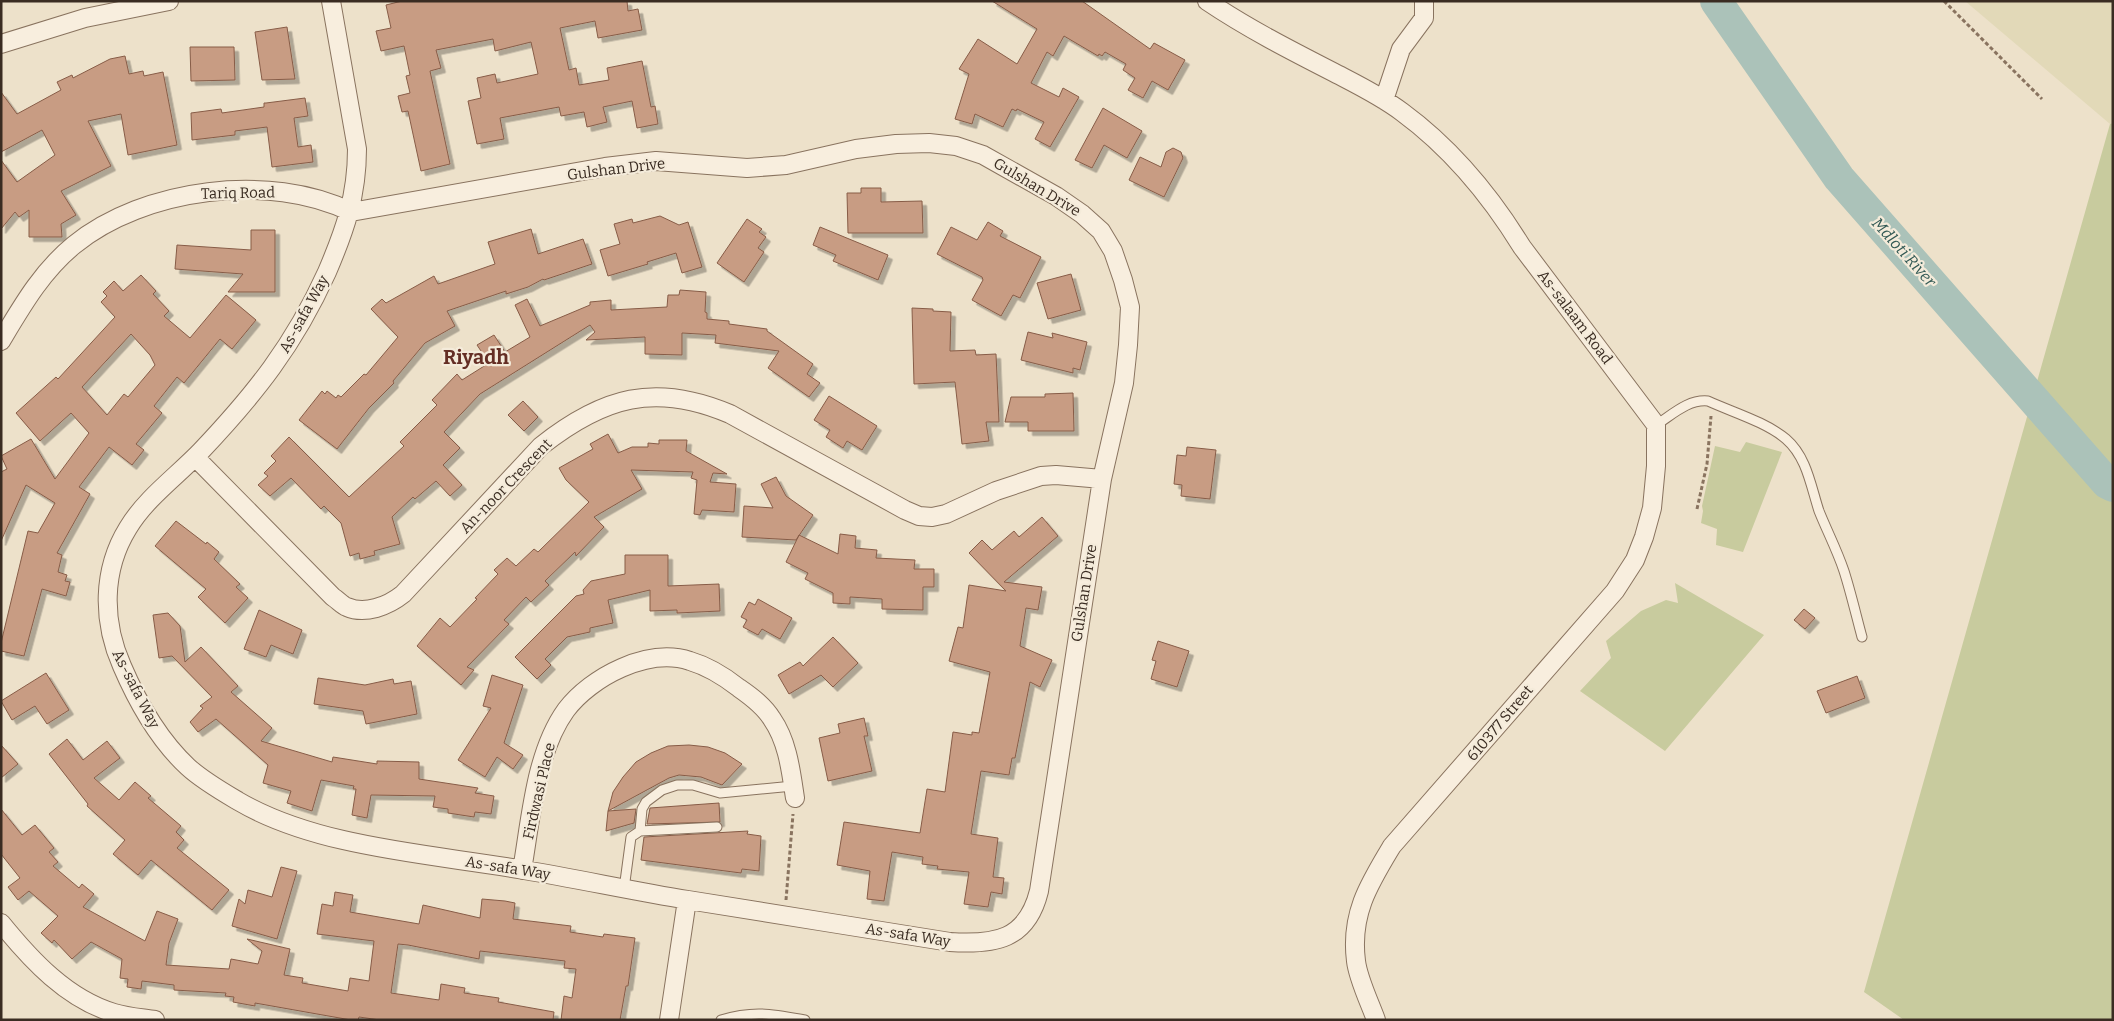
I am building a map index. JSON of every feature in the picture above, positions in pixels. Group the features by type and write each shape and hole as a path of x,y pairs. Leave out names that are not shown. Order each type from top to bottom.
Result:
{"street":[{"path":"1,44 85,18 169,1"},
{"name":"As-safa Way","path":"331,1 357,149 357,174 351,212 338,247 316,296 292,341 257,389 195,457 157,493 129,526 116,552 109,578 107,600 108,626 115,650 125,674 156,729 188,766 241,803 284,823 349,840 687,900 950,942 975,943 992,941 1009,936 1020,928"},
{"name":"As-salaam Road","path":"1207,1 1253,30 1384,100 1401,111 1450,152 1504,219 1522,247 1656,425"},
{"path":"1384,100 1401,49 1424,18 1424,1"},
{"name":"Gulshan Drive","path":"351,212 605,167 656,161 747,168 786,165 856,149 896,144 929,144 956,146 983,155 1056,196 1082,214 1101,231 1113,251 1130,307 1124,383 1102,479 1039,891 1036,905 1030,917 1020,928"},
{"name":"Tariq Road","path":"1,341 43,276 59,259 94,230 146,206 196,194 220,191 252,191 294,193 314,197 333,203 351,212"},
{"name":"An-noor Crescent","path":"195,457 334,597 346,606 366,609 385,606 403,594 541,446 566,427 594,410 631,399 656,396 709,405 730,414 919,516 932,517 946,514 996,491 1041,476 1056,475 1102,479"},
{"name":"610377 Street","path":"1376,1020 1356,963 1358,911 1373,878 1392,846 1615,591 1635,560 1652,508 1656,466 1656,425"},
{"name":"Firdwasi Place","path":"522,870 543,759 556,724 579,695 593,683 625,666 652,660 678,658 690,660 727,678 756,700 773,719 782,740 794,792"},
{"path":"669,1020 687,900"},
{"path":"1,923 50,976 81,999 114,1013 155,1020"}],"lane":[{"path":"1656,425 1688,404 1701,400 1708,401 1778,433 1796,450 1810,480 1822,518 1844,570 1862,637"},
{"path":"640,831 642,809 646,802 662,790 677,785 693,785 720,793 794,792"},
{"path":"624,889 630,837 640,831 718,827"},
{"path":"721,1020 745,1014 759,1013 805,1020"}],"path":[{"path":"1944,1 2042,99"},
{"path":"1697,509 1707,464 1711,416 1708,401"},
{"path":"784,915 794,792"}],"shaded area":[{"path":"1965,1 2113,1 2113,123 2110,124"}],"green space":[{"path":"2113,123 2113,1020 1904,1020 1864,992 2110,124"},
{"path":"1746,442 1782,452 1743,552 1716,545 1717,529 1701,523 1702,506 1715,446 1740,452"},
{"path":"1675,583 1764,635 1665,751 1580,691 1611,658 1606,641 1641,611 1666,600 1678,603"}],"building":[{"path":"402,1 627,1 628,11 638,9 642,30 598,38 595,21 560,28 569,70 576,68 579,85 609,80 607,68 642,61 651,107 655,106 658,124 637,128 632,101 603,107 607,122 587,127 584,112 561,116 559,107 500,118 504,139 477,144 468,101 481,98 477,78 495,74 497,83 538,74 531,42 495,51 493,39 436,50 441,68 430,71 450,164 421,171 408,111 402,112 398,96 410,93 406,76 410,75 404,46 381,51 376,31 391,28 386,5"},
{"path":"992,1 1082,1 1150,49 1154,43 1185,60 1168,90 1152,81 1143,98 1128,90 1135,78 1123,70 1126,64 1105,52 1102,56 1099,54 1098,56 1064,36 1053,56 1047,52 1031,83 1059,97 1063,88 1079,97 1050,147 1035,139 1044,122 1017,109 1016,111 1012,109 1003,127 975,114 972,124 955,119 969,74 959,69 978,39 1017,64 1037,29"},
{"path":"287,27 295,79 262,80 255,32"},
{"path":"190,47 234,47 235,80 191,81"},
{"path":"125,56 129,74 143,71 144,76 163,72 177,145 128,155 121,114 88,121 111,166 61,191 76,215 61,224 62,237 29,237 29,210 19,217 15,212 1,229 1,160 17,182 55,155 42,130 1,152 1,92 17,114 61,90 57,82 72,75 73,78 110,59"},
{"path":"305,98 308,116 294,118 298,147 311,145 313,162 272,167 267,127 235,131 235,135 192,140 191,113 221,109 222,113 264,107 264,103"},
{"path":"1103,108 1142,131 1127,158 1104,145 1092,168 1075,160"},
{"path":"1173,148 1181,152 1183,158 1164,197 1129,180 1140,157 1161,167 1166,152"},
{"path":"861,188 881,188 881,202 922,201 923,233 848,233 847,193 861,193"},
{"path":"660,216 679,225 688,222 702,267 682,273 676,253 608,276 600,250 620,244 614,224 632,219 633,223"},
{"path":"747,219 762,229 759,232 766,237 758,248 764,252 744,282 717,263"},
{"path":"988,222 1003,231 1000,236 1041,257 1020,298 1013,295 1001,316 972,300 983,280 982,277 937,254 951,227 977,240"},
{"path":"820,227 888,255 878,280 833,261 836,255 813,245"},
{"path":"531,229 538,254 583,239 592,264 543,279 528,287 506,294 506,291 447,311 455,326 425,343 393,381 394,383 369,408 337,449 299,420 322,391 325,394 327,391 336,398 338,395 341,397 364,374 366,375 398,337 371,309 382,299 386,303 434,276 438,284 495,264 488,242"},
{"path":"251,230 275,230 275,292 228,292 243,274 175,269 177,245 251,250"},
{"path":"1071,274 1081,310 1048,319 1037,283"},
{"path":"141,275 156,291 153,294 169,311 164,316 190,338 226,295 256,320 232,349 220,339 184,383 177,377 154,406 162,413 136,444 144,450 132,465 109,447 79,487 90,494 57,553 62,555 58,572 67,575 65,581 70,582 66,596 42,589 24,656 1,651 1,643 28,531 38,533 55,503 26,485 1,541 1,472 7,469 1,456 31,439 55,479 89,433 71,413 40,441 16,413 56,377 58,379 115,317 101,302 107,296 103,292 114,281 123,291","holes":["131,334 150,355 155,365 128,397 124,394 107,415 82,387"]},
{"path":"680,290 706,292 705,312 707,313 707,319 729,321 729,324 767,329 767,331 813,364 807,374 820,383 809,397 768,368 779,351 715,343 716,335 682,333 682,355 645,354 645,337 586,340 595,332 590,325 480,394 444,432 460,448 443,465 462,485 450,496 436,481 415,499 413,497 392,517 400,544 374,551 375,555 360,559 359,553 350,556 341,523 324,506 321,509 291,478 270,496 258,485 268,476 264,473 276,461 271,456 289,437 349,497 404,446 400,442 437,405 432,400 457,374 462,380 489,363 477,345 494,335 505,352 530,337 515,305 527,299 540,326 590,305 590,302 611,300 611,310 667,307 668,295 679,295"},
{"path":"912,308 951,312 950,351 975,350 976,355 996,354 999,422 986,422 989,441 962,444 955,382 914,384"},
{"path":"1028,332 1053,338 1052,333 1087,342 1080,370 1073,368 1073,373 1021,360"},
{"path":"1073,393 1074,431 1028,431 1028,422 1005,422 1011,397 1045,397 1045,394"},
{"path":"829,396 877,426 862,450 847,441 843,448 826,437 830,430 814,420"},
{"path":"523,401 538,417 524,431 508,415"},
{"path":"608,434 618,453 632,447 648,447 648,443 659,444 659,440 687,440 686,451 727,474 713,473 710,482 736,484 734,512 702,510 700,515 694,514 697,480 691,478 693,472 631,470 642,489 594,517 604,527 576,556 575,552 545,581 549,585 531,602 526,597 504,620 509,624 467,667 474,670 461,685 417,646 440,618 450,627 498,574 494,570 507,558 516,566 534,549 538,552 589,502 566,480 559,468 593,449 590,444"},
{"path":"1187,447 1216,450 1210,499 1181,496 1182,485 1174,484 1177,455 1186,456"},
{"path":"776,477 786,496 813,515 796,540 742,537 744,506 773,508 761,484"},
{"path":"1042,517 1058,536 1004,582 1042,587 1038,610 1026,608 1020,646 1052,660 1040,687 1030,682 1015,758 1012,758 1009,775 981,771 971,834 998,838 993,877 1004,878 1002,894 991,892 988,907 964,904 969,872 937,869 938,866 922,864 923,857 892,852 884,901 867,899 870,871 837,865 844,822 920,833 927,789 945,792 953,732 972,735 972,732 979,733 990,672 949,661 958,627 963,628 969,585 1006,591 969,553 982,540 992,550 1014,531 1019,537"},
{"path":"176,521 219,552 214,559 240,584 236,587 248,598 225,623 198,597 206,589 155,546"},
{"path":"840,534 856,536 855,548 877,550 876,558 915,560 914,569 934,569 934,587 923,587 923,610 882,609 882,599 850,597 850,604 833,603 833,593 805,579 808,573 786,562 799,535 838,554"},
{"path":"625,555 668,555 668,586 719,584 720,611 677,613 677,610 650,611 650,590 608,600 613,623 590,628 590,632 567,637 545,659 551,665 537,679 515,657 576,596 584,594 583,590 591,581 625,574"},
{"path":"758,599 792,618 780,639 762,629 758,635 743,627 747,620 741,617 749,602 755,605"},
{"path":"1804,609 1815,618 1805,629 1794,620"},
{"path":"259,610 302,630 293,654 271,645 266,657 244,649"},
{"path":"168,613 180,626 185,662 201,647 238,686 231,692 272,728 261,741 332,762 333,757 377,764 377,761 419,762 419,779 478,788 475,793 494,796 491,814 475,812 474,817 448,813 448,809 433,807 435,796 371,795 367,818 352,815 356,789 353,789 354,786 321,780 312,811 287,803 291,791 263,783 268,765 216,719 198,732 190,722 203,708 200,706 212,697 172,656 159,658 153,615"},
{"path":"833,637 858,663 833,687 821,675 789,694 778,675 800,662 803,666"},
{"path":"1158,641 1189,651 1177,687 1151,679 1156,661 1152,660"},
{"path":"46,673 69,710 47,724 35,706 12,720 1,701"},
{"path":"492,675 523,685 504,743 523,755 513,769 497,757 485,777 458,760 491,708 483,706"},
{"path":"1857,676 1865,698 1826,713 1817,691"},
{"path":"318,678 365,685 393,679 394,684 411,681 417,714 366,724 363,711 314,704"},
{"path":"864,718 868,736 864,736 872,771 828,781 819,738 840,733 838,724"},
{"path":"67,739 83,760 107,741 120,758 94,778 119,800 135,782 151,796 148,798 181,826 176,832 184,840 177,848 229,890 212,910 151,860 138,875 113,854 125,840 87,806 88,804 49,754"},
{"path":"1,745 18,764 1,778"},
{"path":"689,745 708,747 725,753 742,764 722,785 701,777 679,775 669,778 608,811 613,792 636,762 668,746"},
{"path":"719,803 720,822 647,824 650,808"},
{"path":"1,809 22,835 35,825 54,848 49,852 58,862 53,866 79,888 82,884 94,894 83,907 145,941 157,911 178,919 169,943 166,965 229,969 231,959 258,964 262,951 247,939 290,949 284,975 303,978 302,983 348,991 350,978 369,981 374,941 317,934 322,904 333,906 335,892 353,895 350,912 419,924 423,905 480,918 482,899 505,901 515,903 513,919 571,926 570,932 603,937 604,934 635,938 628,986 626,986 620,1020 561,1020 564,996 572,998 576,969 564,968 565,961 480,951 479,959 398,944 391,993 439,1000 441,984 465,988 464,993 499,998 498,1002 554,1012 553,1020 380,1020 359,1017 358,1020 351,1020 255,1003 255,1006 233,1002 234,997 225,996 226,993 174,990 174,985 142,981 141,989 127,987 128,979 120,978 122,959 91,942 72,959 54,940 52,943 41,933 58,916 29,891 18,900 8,887 20,878 1,854"},
{"path":"636,809 634,823 606,831 608,811"},
{"path":"748,831 747,834 761,836 759,871 742,869 741,873 641,860 644,837"},
{"path":"281,867 297,871 277,939 232,926 239,899 245,904 248,890 272,897"}],"waterway":[{"name":"Mdloti River","path":"1716,1 1839,178 2107,483 2113,486"}],"district":[{"name":"Riyadh","path":"476,357"}]}
